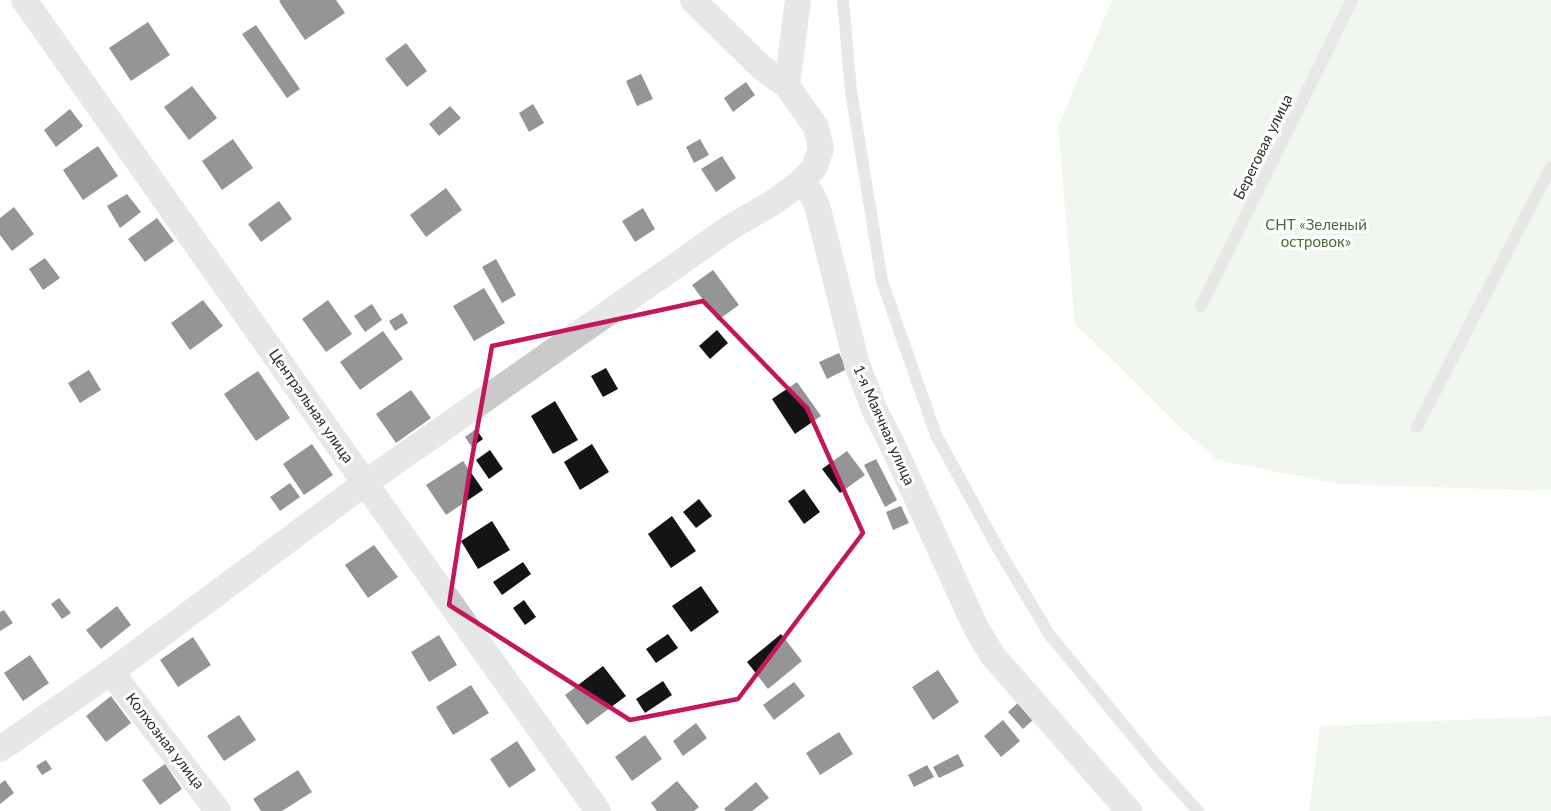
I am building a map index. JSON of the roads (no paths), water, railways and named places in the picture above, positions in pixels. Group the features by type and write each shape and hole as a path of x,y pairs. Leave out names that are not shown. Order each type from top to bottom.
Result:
{"street":[{"name":"Центральная улица","path":"24,0 598,811"},
{"path":"2,742 111,672 364,483 731,227 774,202 801,182 814,168 821,149 816,127 787,86 761,67 693,0"},
{"path":"787,86 798,0"},
{"name":"1-я Маячная улица","path":"801,182 812,195 818,209 857,365 875,411 976,628 993,656 1129,811"},
{"name":"Колхозная улица","path":"111,672 218,811"}],"lane":[{"path":"843,0 851,92 882,281 936,435 999,550 1049,634 1158,767 1198,811"},
{"name":"Береговая улица","path":"1201,306 1352,0"},
{"path":"1417,427 1551,167"}],"park label":[{"name":"СНТ «Зеленый островок»","path":"1316,234"}]}
